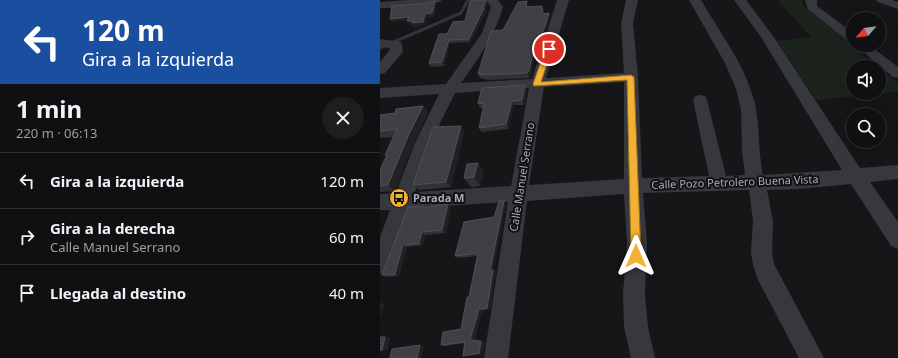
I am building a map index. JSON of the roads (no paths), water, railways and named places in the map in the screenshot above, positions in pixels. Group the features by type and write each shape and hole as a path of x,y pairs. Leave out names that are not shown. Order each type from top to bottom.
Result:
{"street":[{"path":"380,5 436,0"},
{"path":"380,264 402,201 432,125 451,88 491,27 497,7 492,0"},
{"name":"Calle Manuel Serrano","path":"496,358 519,193 537,84 563,0"},
{"path":"632,0 627,23 631,77 633,186 637,243 634,294 636,327 643,358"},
{"path":"695,0 735,68 742,84 747,106 750,158 757,181 763,222 761,259 766,272 812,358"},
{"path":"740,0 767,36 856,177 898,239"},
{"path":"811,0 812,6 846,33"},
{"path":"882,0 897,5"},
{"path":"380,42 392,43 396,45 397,48 396,52 380,70"},
{"path":"870,52 896,71"},
{"path":"380,93 631,77"},
{"path":"700,100 719,182"},
{"name":"Calle Pozo Petrolero Buena Vista","path":"380,202 633,186 719,182 799,181 898,172"}],"waterway":[{"path":"380,48 461,13 468,0"}],"place":[{"name":"Parada M","path":"399,198"}]}
